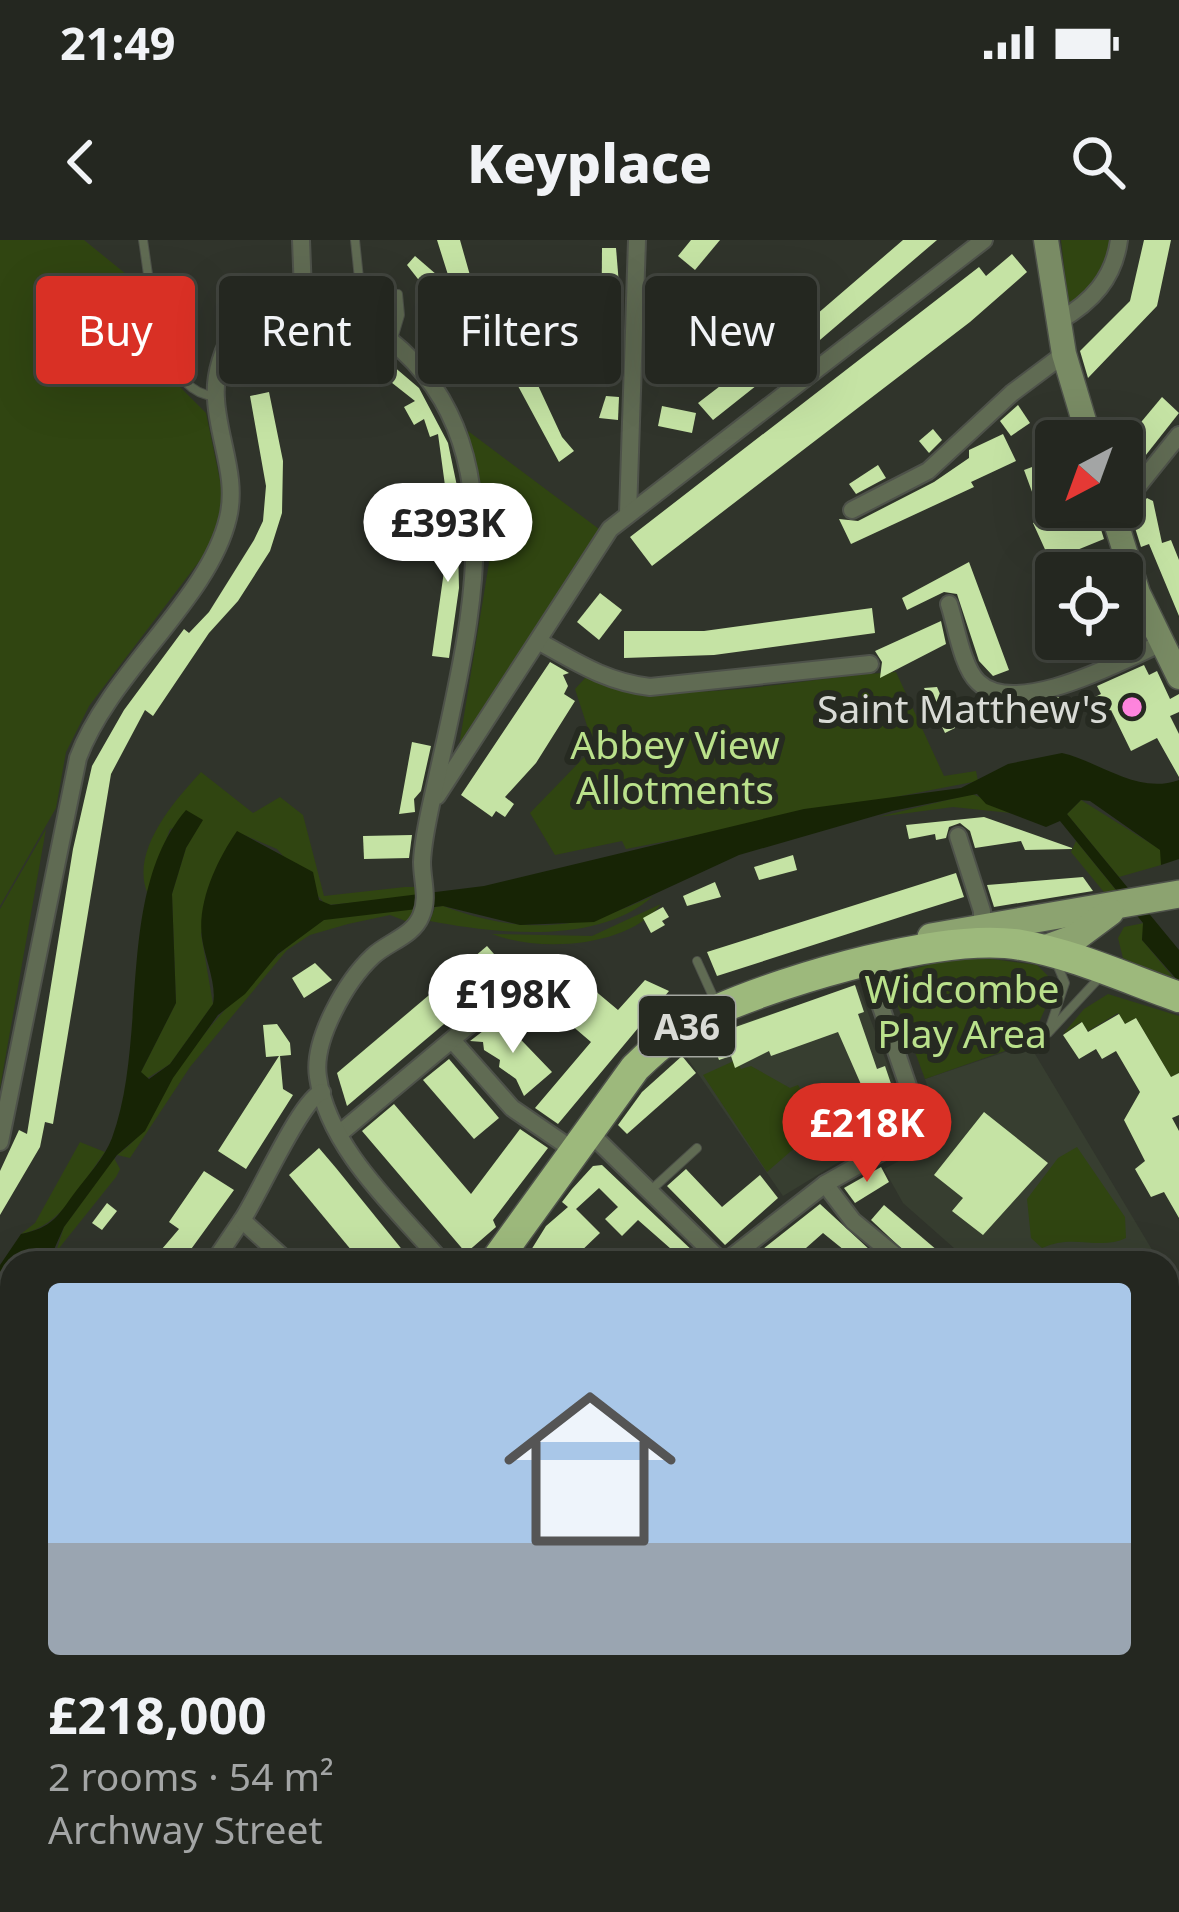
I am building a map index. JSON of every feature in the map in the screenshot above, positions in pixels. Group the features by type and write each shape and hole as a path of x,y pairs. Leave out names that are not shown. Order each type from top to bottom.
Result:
{"highway":[{"name":"A36","path":"502,1251 579,1140 663,1041 718,1009 866,963 982,934 1179,997"}],"main road":[{"path":"982,934 1165,897"},
{"path":"1047,952 1118,908"},
{"path":"1105,972 1102,939 1118,908"}],"street":[{"path":"301,240 302,276"},
{"path":"628,513 637,240"},
{"path":"430,806 610,530 984,240"},
{"path":"1046,240 1064,354 1084,420"},
{"path":"1060,320 1085,306 1105,283 1120,240"},
{"path":"394,346 419,367 447,406 464,454 476,532 477,582 430,806 422,915 410,932 370,958 351,983 322,1046 317,1075 339,1134 433,1251"},
{"path":"852,510 928,471 1012,393 1064,354"},
{"path":"0,1142 78,758 103,705 213,555 228,520 230,474 215,396 219,369"},
{"path":"1143,477 1179,435"},
{"path":"1121,528 1138,593 1179,676"},
{"path":"949,604 974,679 988,688 1036,692 1063,688 1162,643"},
{"path":"538,641 618,683 650,687 870,664"},
{"path":"958,836 982,934"},
{"path":"739,1251 824,1184 910,1136 920,1121 866,963"},
{"path":"339,1134 504,996"},
{"path":"452,1040 512,1108 579,1140 650,1191 712,1251"},
{"path":"221,1251 268,1181 305,1104 322,1092"},
{"path":"824,1184 853,1221 889,1251"},
{"path":"242,1220 276,1251"}],"lane":[{"path":"142,240 152,306 176,372 194,392 215,396"},
{"path":"355,240 359,276"},
{"path":"394,336 400,314 398,294"},
{"path":"1047,952 1065,983 1048,1034 1105,972"},
{"path":"697,961 718,1009"},
{"path":"650,1191 697,1148"}],"shaded area":[{"path":"1062,753 1134,780 1164,784 1179,780 1179,859 1161,865 1160,850 1090,801 1081,800 1067,814 1179,950 1179,982 1142,940 1143,923 1060,821 1046,827 986,804 977,794 892,811 739,855 594,922 520,925 443,906 324,920 278,954 245,994 218,1015 173,1078 145,1131 117,1155 64,1227 53,1251 9,1251 21,1234 58,1215 112,1138 123,1098 141,924 150,882 164,844 186,810 203,820 186,848 172,894 176,1003 141,1072 149,1079 170,1064 213,1004 201,924 216,868 237,831 313,872 319,900 331,905 484,886 804,809 961,788 1008,764"},
{"path":"858,986 908,1120 783,1196 683,1052 718,1031"},
{"path":"1029,1044 1153,1251 957,1251 903,1203 884,1169 944,1137 925,1079"}],"green space":[{"path":"0,240 84,240 128,276 36,276 36,384 177,384 206,413 222,490 220,518 207,551 89,706 66,752 56,808 0,906"},
{"path":"1061,240 1112,240 1097,278 1069,307"},
{"path":"468,431 599,529 459,746 489,563"},
{"name":"Abbey View Allotments","path":"896,672 944,776 976,771 978,781 626,849 622,841 555,855 530,813 594,747 575,689 586,677 618,687 695,692"},
{"path":"201,772 253,813 280,797 303,815 324,896 416,887 417,897 326,905 277,849 237,832 201,934 213,1004 170,1064 146,1079 141,1072 176,1003 172,894 186,848 202,820 170,829 147,892 145,860 167,812"},
{"path":"972,794 1021,814 953,807 878,817"},
{"path":"1081,800 1161,850 1161,865 1119,877 1067,814"},
{"path":"46,829 0,1088 0,909"},
{"path":"1076,841 1119,894 1108,897 1071,852"},
{"path":"653,896 631,912 577,929 516,932 430,921 435,907 443,906 498,922 549,925 600,916"},
{"path":"661,904 628,930 583,942 535,943 492,934 592,936"},
{"path":"417,908 408,922 390,915 348,924 310,935 287,950 190,1067 130,1158 117,1155 143,1131 198,1042 286,948 334,916"},
{"path":"1144,923 1142,940 1177,982 1123,958 1118,938 1124,927"},
{"name":"Widcombe Play Area","path":"962,955 1037,965 1052,980 1051,996 1030,1042 925,1079 887,977"},
{"path":"1108,994 1179,1016 1179,1073 1171,1077 1136,1018 1125,1024 1118,1013 1088,1031 1081,1022 1063,1034 1084,1009"},
{"path":"736,1060 741,1069 751,1066 790,1088 798,1085 821,1125 767,1172 703,1075"},
{"path":"80,1142 105,1152 59,1213 21,1234 35,1223"},
{"path":"1077,1147 1125,1217 1126,1238 1042,1248 1031,1238 1027,1199 1058,1158"},
{"path":"114,1158 120,1169 116,1177 56,1251 64,1227"}],"building":[{"path":"437,240 460,240 470,276 448,276"},
{"path":"691,240 720,240 695,270 678,256"},
{"path":"903,240 937,240 817,342 817,314"},
{"path":"1144,240 1171,240 1157,306 1088,378 1080,351 1130,301"},
{"path":"602,248 616,248 618,276 602,276"},
{"path":"1012,254 1027,272 970,322 652,566 630,537 979,267 986,276"},
{"path":"415,256 437,275 418,279 407,265"},
{"path":"394,367 419,388 448,443 458,491 446,493 438,434 430,437 424,419 414,425 404,407 415,401 393,384"},
{"path":"517,384 537,384 562,437 574,451 559,462"},
{"path":"723,384 758,384 713,420 698,403"},
{"path":"269,392 283,461 282,513 270,551 153,716 145,710 111,774 53,1124 45,1122 40,1147 0,1215 0,1171 19,1130 27,1134 73,849 92,766 124,710 184,629 189,633 209,612 263,521 266,486 250,396"},
{"path":"606,396 619,397 618,420 599,418"},
{"path":"1162,397 1179,413 1143,459 1143,420"},
{"path":"1018,405 1030,423 1011,436 1000,421"},
{"path":"662,406 696,413 692,433 658,426"},
{"path":"933,429 942,440 929,453 919,441"},
{"path":"1003,434 1016,461 971,482 974,487 851,544 839,519 858,521 934,482 969,458 969,450"},
{"path":"878,465 886,478 856,494 849,484"},
{"path":"1035,466 1035,500 1024,470"},
{"path":"1147,498 1153,501 1162,543 1171,540 1179,560 1179,616 1149,544 1141,547 1135,528 1143,528"},
{"path":"457,506 459,588 449,658 432,656 445,564 441,507"},
{"path":"1035,528 1100,528 1104,539 1078,552 1046,552"},
{"path":"969,562 1009,670 993,676 979,661 957,594 944,592 907,610 902,598"},
{"path":"600,593 622,610 599,640 577,622"},
{"path":"872,608 875,633 714,655 624,658 624,631 704,631"},
{"path":"941,621 946,644 880,678 882,662 875,651"},
{"path":"550,662 569,673 563,675 568,686 564,694 575,701 536,763 505,797 514,804 505,817 496,811 492,817 461,795"},
{"name":"Saint Matthew's","path":"1144,665 1149,675 1157,671 1170,699 1179,694 1179,712 1170,716 1179,734 1179,777 1157,738 1131,751 1111,710 1092,720 1083,703 1101,694 1097,686"},
{"path":"937,687 955,728 945,733 924,688"},
{"path":"1056,697 1065,700 1065,718 1056,721 1047,718 1044,709 1047,700"},
{"path":"412,742 431,746 421,791 414,799 415,812 399,814"},
{"path":"984,817 1072,849 1025,850 1021,841 975,848 970,831 960,823 949,827 946,838 936,840 935,834 909,839 906,825"},
{"path":"412,835 409,858 364,859 363,836"},
{"path":"793,855 797,870 759,880 754,867"},
{"path":"956,873 964,897 717,976 707,952"},
{"path":"1083,877 1093,891 994,907 987,885"},
{"path":"715,882 721,897 687,906 683,896"},
{"path":"663,907 669,917 651,933 643,918"},
{"path":"487,946 508,970 347,1106 337,1073"},
{"path":"315,963 332,980 304,998 292,978"},
{"path":"569,969 618,1010 645,980 669,991 558,1124 535,1108 591,1042 542,1000 546,976"},
{"path":"855,985 864,1012 858,1014 877,1069 885,1066 904,1122 881,1130 838,1032 771,1056 769,1051 735,1068 731,1056 719,1060 710,1036"},
{"path":"1119,1014 1125,1024 1136,1018 1171,1077 1179,1073 1179,1115 1172,1118 1179,1131 1179,1218 1164,1192 1151,1197 1135,1169 1145,1161 1124,1120 1140,1092 1116,1051 1102,1059 1096,1049 1079,1059 1063,1035 1082,1022 1088,1032"},
{"path":"500,1018 552,1072 524,1096 516,1079 499,1067 500,1060 484,1050 483,1042 470,1041"},
{"path":"277,1024 290,1043 291,1055 280,1056 283,1089 293,1095 246,1169 218,1151 279,1056 266,1057 263,1025"},
{"path":"682,1056 696,1073 627,1134 618,1125 642,1092"},
{"path":"449,1059 499,1118 474,1139 423,1080"},
{"path":"394,1104 471,1194 520,1129 548,1148 493,1220 496,1227 464,1251 362,1131"},
{"path":"984,1112 1048,1163 983,1235 952,1211 963,1198 934,1175"},
{"path":"319,1148 403,1251 352,1251 289,1175"},
{"path":"602,1165 693,1251 673,1251 638,1220 622,1236 605,1219 618,1207 599,1188 576,1209 600,1233 581,1251 530,1251 546,1226 568,1207 562,1202 593,1166"},
{"path":"881,1167 889,1182 855,1203 844,1188"},
{"path":"686,1169 722,1207 760,1175 778,1198 725,1245 667,1186"},
{"path":"204,1171 234,1190 190,1251 160,1251 179,1229 169,1222"},
{"path":"107,1203 117,1211 102,1230 92,1223"},
{"path":"820,1204 871,1251 845,1251 823,1233 803,1251 760,1251"},
{"path":"884,1205 938,1251 904,1251 871,1220"}],"place":[{"name":"Saint Matthew's","path":"1132,707"}]}
